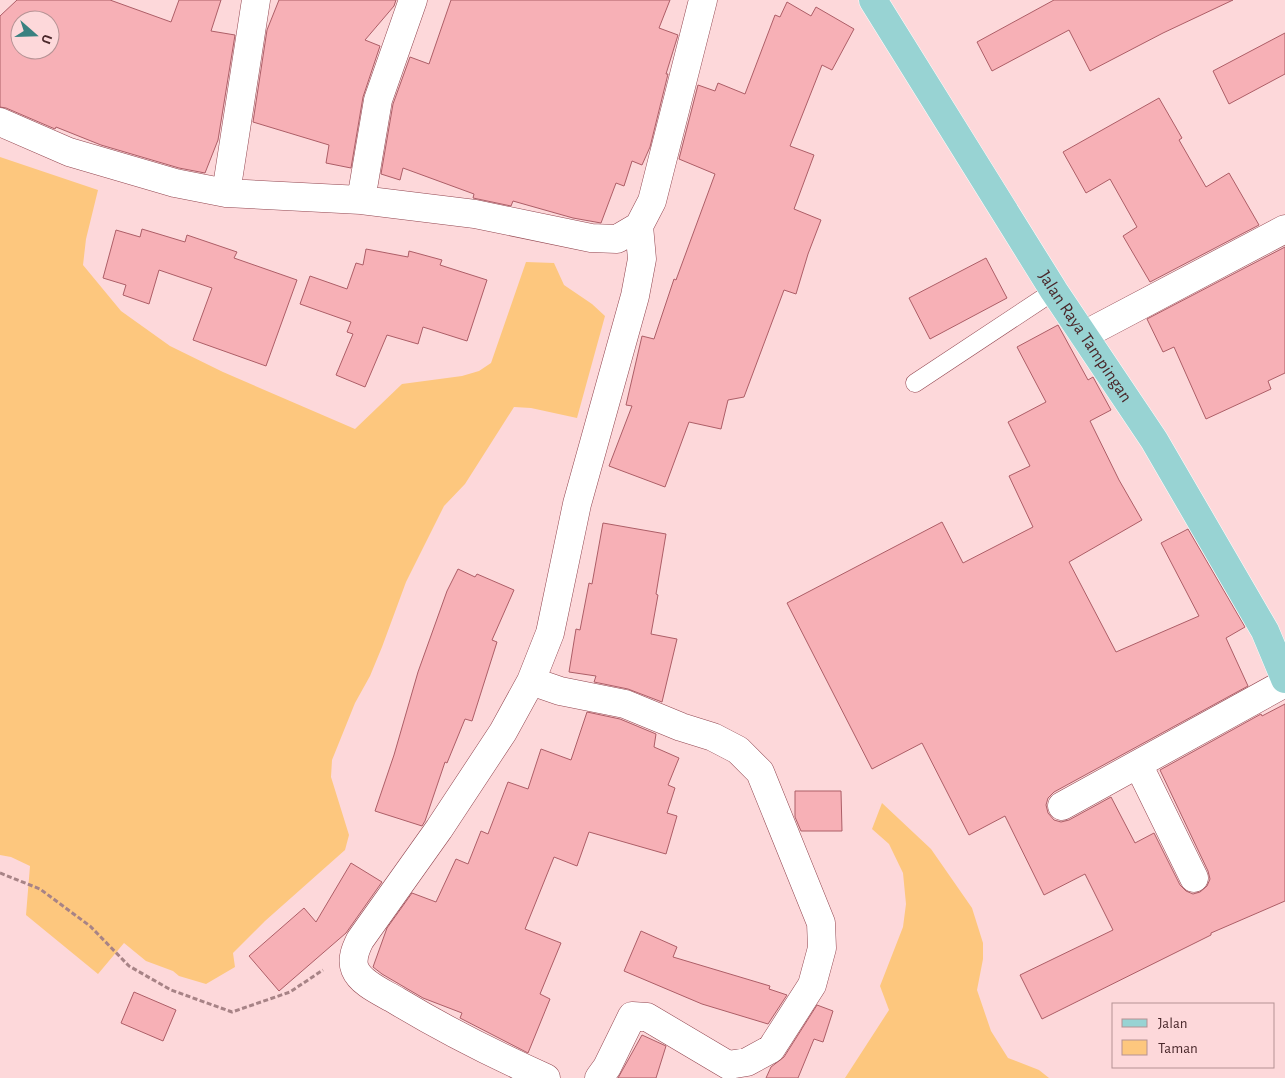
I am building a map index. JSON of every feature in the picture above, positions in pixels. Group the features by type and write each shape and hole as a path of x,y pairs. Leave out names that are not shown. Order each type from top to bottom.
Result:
{"main road":[{"name":"Jalan Raya Tampingan","path":"873,0 1054,291 1154,440 1265,631 1285,679"}],"street":[{"path":"226,193 256,0"},
{"path":"360,200 378,100 413,0"},
{"path":"0,122 69,152 175,182 226,193 360,200 475,214 591,238 617,240 639,226 652,201 701,1"},
{"path":"546,1078 489,1052 364,981 355,969 354,952 360,940 439,829 503,732 531,681 550,633 577,504 635,296 642,259 639,226"},
{"path":"1084,335 1285,229"},
{"path":"531,681 560,691 625,704 681,728 713,737 738,750 760,772 821,923 822,948 812,985 771,1049 747,1062 728,1065 647,1017 632,1016 600,1078"},
{"path":"1062,806 1285,683"},
{"path":"1138,764 1194,878"}],"lane":[{"path":"915,383 1054,291"}],"path":[{"path":"0,873 40,889 90,926 129,966 171,990 232,1012 290,992 335,962 354,952"}],"green space":[{"path":"0,157 98,190 86,239 83,265 121,311 170,346 223,372 355,429 402,384 462,376 479,371 491,363 526,262 554,263 564,285 592,304 605,316 577,418 531,408 514,407 465,484 444,506 406,582 370,676 355,703 332,760 331,777 349,835 345,850 265,921 233,953 235,967 206,984 179,976 173,971 146,961 124,943 98,974 26,915 30,866 11,857 0,855"},
{"path":"882,803 931,849 972,908 983,943 983,959 977,990 991,1031 1008,1058 1039,1070 1049,1078 845,1078 889,1010 880,986 903,927 906,904 903,873 889,844 872,829"}],"building":[{"path":"17,0 110,0 171,22 179,0 221,0 211,31 235,35 218,140 205,173 179,168 101,145 0,107 0,16"},
{"path":"279,0 396,0 394,6 365,40 380,46 363,97 351,168 326,163 329,145 253,122 267,30"},
{"path":"451,0 670,0 659,28 678,35 666,74 668,74 650,147 642,165 632,161 624,186 616,183 601,223 573,218 513,201 511,206 473,198 474,194 403,168 400,180 381,174 393,104 410,57 429,64"},
{"path":"1054,0 1233,0 1163,33 1090,71 1069,30 992,71 977,42"},
{"path":"787,2 811,16 816,7 854,29 832,70 822,65 790,146 814,155 794,209 821,220 796,294 784,290 744,397 728,400 721,429 689,422 665,487 609,466 632,406 626,405 642,336 654,339 674,279 676,280 715,174 679,159 698,85 715,91 718,83 745,94 775,15 780,17"},
{"path":"1285,33 1285,74 1229,104 1213,71"},
{"path":"1159,98 1182,138 1179,140 1206,187 1229,173 1259,225 1150,282 1123,236 1137,227 1110,179 1086,193 1063,152"},
{"path":"142,229 185,242 187,235 237,252 234,258 297,280 266,366 193,340 212,288 159,270 149,304 123,295 126,285 103,278 116,230 140,237"},
{"path":"1285,247 1285,373 1268,381 1271,389 1206,419 1174,347 1163,352 1147,319"},
{"path":"366,249 408,257 409,251 442,260 440,265 487,280 467,341 423,327 418,344 387,335 365,387 336,375 353,334 347,332 351,322 300,304 310,276 347,289 356,263 363,265"},
{"path":"986,258 1007,298 930,339 909,298"},
{"path":"1058,325 1088,380 1093,377 1111,410 1090,421 1119,480 1142,520 1069,562 1116,652 1199,616 1161,543 1188,529 1245,627 1226,638 1248,686 1054,792 1048,798 1046,805 1048,813 1054,820 1061,822 1069,820 1111,797 1135,843 1154,833 1180,885 1186,891 1193,894 1200,892 1207,886 1210,879 1208,871 1160,770 1261,714 1262,716 1285,704 1285,901 1211,933 1211,935 1042,1019 1020,975 1113,930 1085,874 1044,895 1005,816 969,835 922,743 872,769 787,603 942,522 963,563 1033,527 1009,476 1030,466 1008,422 1046,402 1017,347"},
{"path":"603,523 666,534 651,634 677,639 662,702 628,689 594,682 596,676 569,672 576,629 580,630 589,583 592,584"},
{"path":"458,569 475,577 477,574 514,590 492,640 497,642 472,721 465,719 447,763 445,762 422,826 375,811 394,755 418,672 447,591"},
{"path":"587,712 620,719 656,734 654,747 679,758 668,785 675,788 667,813 677,816 666,854 589,832 577,866 554,857 525,929 561,943 540,994 550,999 528,1053 460,1018 462,1013 423,998 373,967 387,928 412,893 436,902 456,859 468,864 481,831 488,834 508,782 528,789 541,749 571,760"},
{"path":"795,791 841,791 842,831 801,831 795,817"},
{"path":"351,863 382,882 346,933 279,991 249,956 304,908 316,922"},
{"path":"641,931 677,947 673,957 770,986 769,989 787,995 768,1024 702,1004 624,971"},
{"path":"134,992 176,1010 163,1041 121,1023"},
{"path":"817,1005 833,1011 823,1042 814,1039 798,1078 766,1078 771,1067 784,1057"},
{"path":"642,1035 666,1046 656,1078 618,1078"}]}
